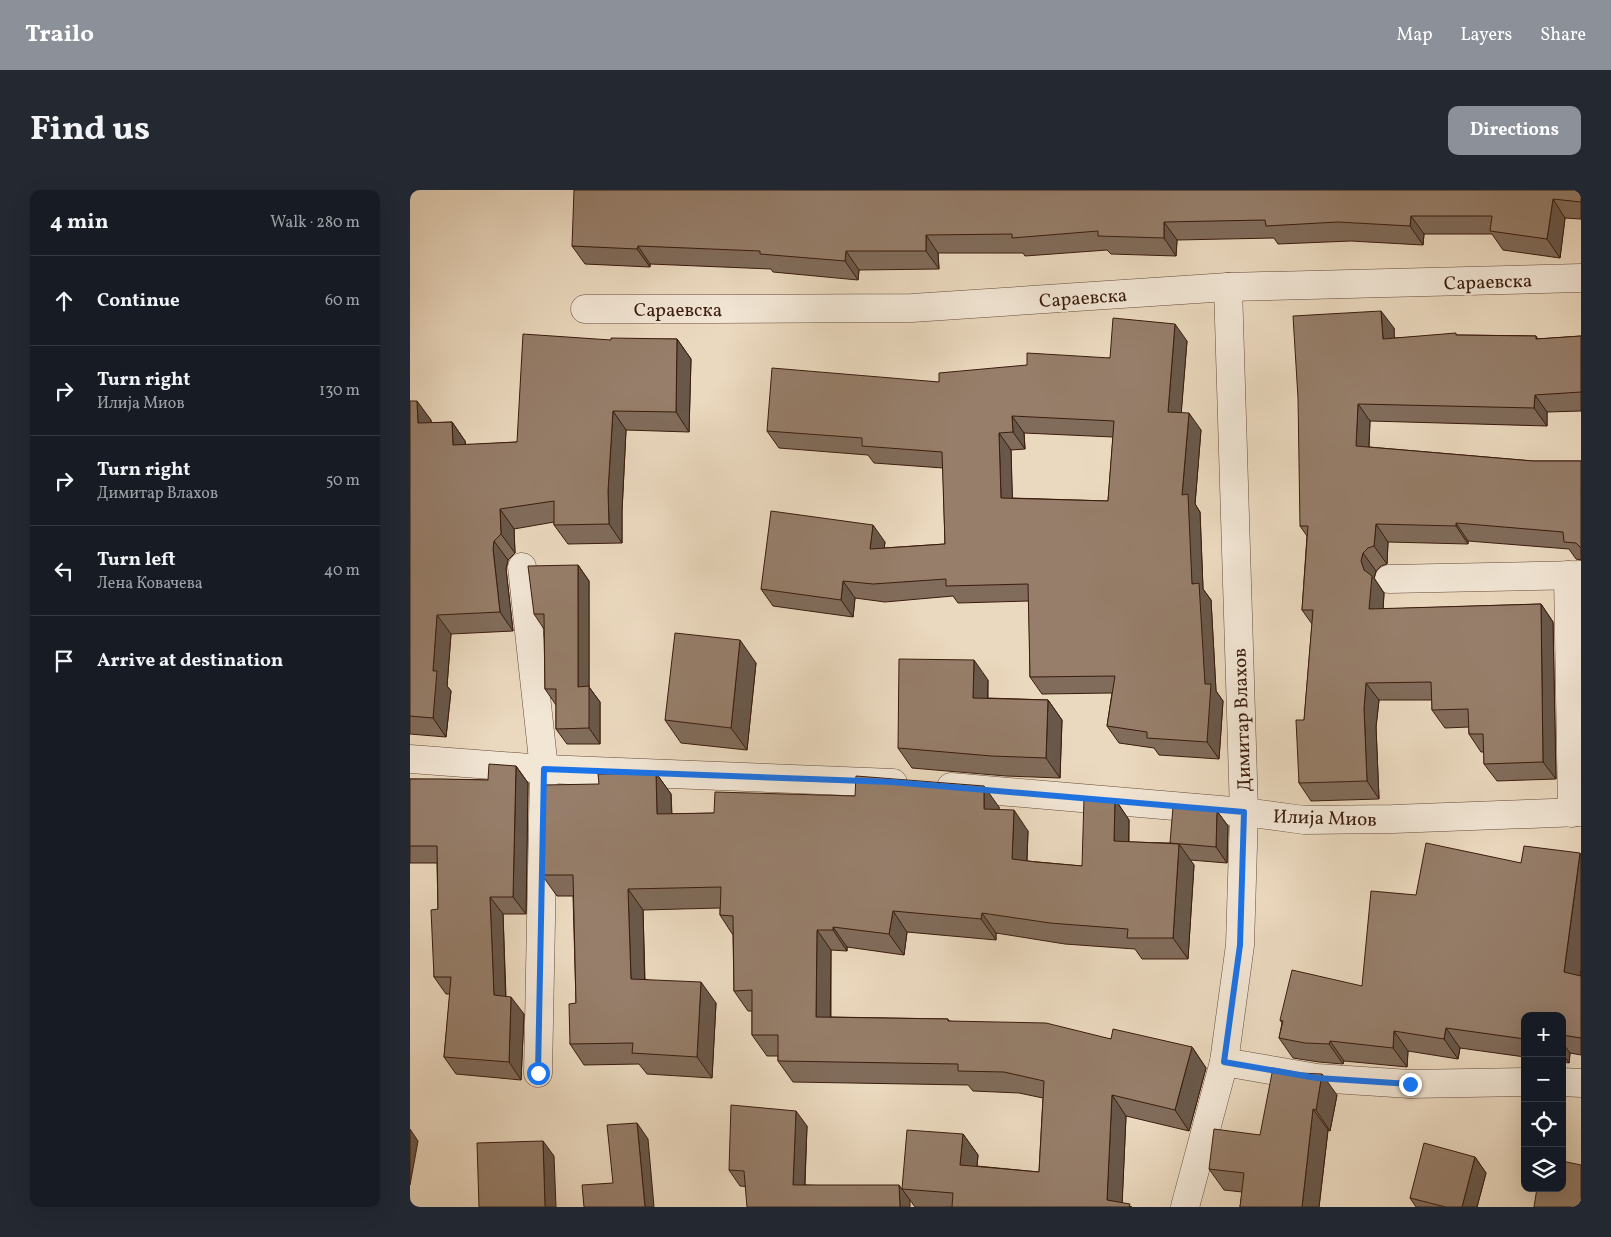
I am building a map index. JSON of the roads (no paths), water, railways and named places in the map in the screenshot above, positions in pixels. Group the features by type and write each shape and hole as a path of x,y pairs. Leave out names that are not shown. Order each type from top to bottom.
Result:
{"street":[{"name":"Сараевска","path":"585,308 714,310 912,308 1228,288 1581,278"},
{"name":"Димитар Влахов","path":"1184,1207 1224,1062 1240,945 1244,812 1228,288"},
{"path":"522,567 544,769 538,1073"},
{"path":"1390,579 1574,575 1577,812"},
{"name":"Илија Миов","path":"410,759 544,769 926,785 1244,812 1304,820 1393,819 1577,812"},
{"path":"1224,1062 1317,1078 1410,1084 1521,1082"},
{"path":"1566,1082 1581,1083"}]}
